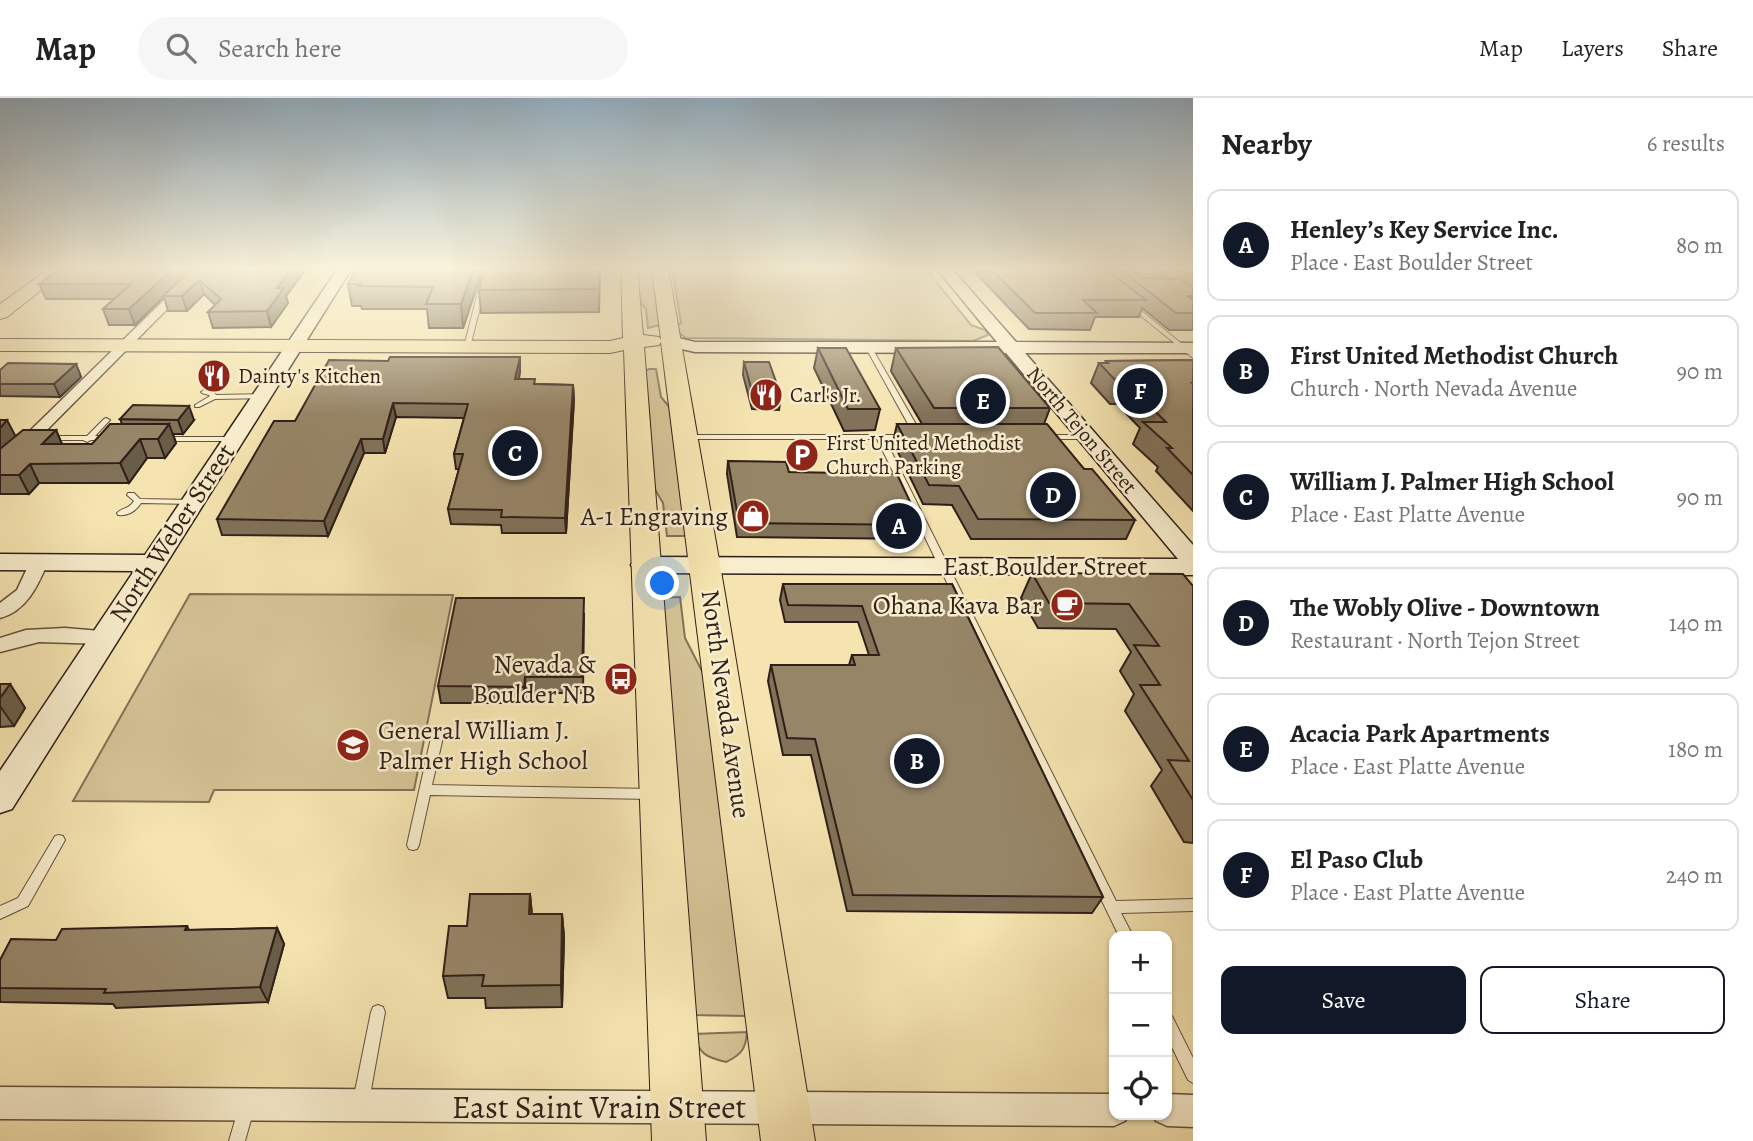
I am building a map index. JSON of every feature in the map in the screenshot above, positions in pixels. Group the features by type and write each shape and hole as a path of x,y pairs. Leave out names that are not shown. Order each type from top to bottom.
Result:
{"main road":[{"path":"632,317 679,1125"},
{"name":"North Nevada Avenue","path":"672,317 679,347 685,437 706,565 786,1124"},
{"path":"0,345 294,347 405,351 467,347 679,347"}],"street":[{"path":"0,469 153,317"},
{"name":"North Weber Street","path":"0,799 314,317"},
{"name":"North Tejon Street","path":"985,317 1193,561"},
{"path":"679,347 1190,351"},
{"path":"0,562 153,563"},
{"path":"0,612 25,593 39,562"},
{"name":"East Boulder Street","path":"645,565 1193,567"},
{"path":"0,645 27,635 57,633 105,638"},
{"name":"East Saint Vrain Street","path":"0,1102 360,1106 679,1125 786,1124 1109,1110"},
{"path":"1172,1110 1193,1111"}],"lane":[{"path":"467,347 475,317"},
{"path":"1147,317 1190,351"},
{"path":"869,348 919,437"},
{"path":"204,392 212,393 214,397"},
{"path":"197,406 214,397 262,396"},
{"path":"82,447 106,420"},
{"path":"685,437 932,437"},
{"path":"880,437 1123,931"},
{"path":"1036,437 1087,437"},
{"path":"32,438 117,438"},
{"path":"157,439 233,439"},
{"path":"131,495 138,501 193,502"},
{"path":"121,513 133,509 138,501"},
{"path":"413,845 438,733"},
{"path":"426,790 658,794"},
{"path":"0,913 23,902 59,840"},
{"path":"1111,907 1193,905"},
{"path":"360,1106 378,1012"},
{"path":"1172,1031 1193,1075"},
{"path":"237,1141 247,1105"}],"shaded area":[{"path":"647,317 659,317 660,325 648,328"},
{"path":"680,317 964,317 971,325 985,330 988,335 973,341 686,338 679,333 677,326 681,323"},
{"path":"656,369 661,397 671,409 688,536 667,536 663,503 650,481 644,372"},
{"path":"190,594 453,595 414,790 214,790 209,802 73,801"},
{"path":"680,597 685,638 703,673 747,1016 690,1015 657,598"},
{"path":"747,1032 742,1051 726,1062 704,1054 693,1034"}],"building":[{"path":"998,347 1050,408 934,408 896,348"},
{"path":"818,348 846,348 880,409 848,409"},
{"path":"390,357 520,357 515,379 535,379 534,384 573,385 565,518 501,517 502,510 448,509 463,454 454,454 468,404 393,403 383,439 361,439 324,521 217,519 274,421 295,421 329,360 388,361"},
{"path":"1193,360 1193,475 1167,448 1172,448 1143,422 1166,422 1126,383 1118,383 1099,363"},
{"path":"744,362 769,362 781,396 753,395"},
{"path":"8,363 76,364 54,384 0,384 0,370"},
{"path":"133,405 189,406 178,420 120,419"},
{"path":"110,424 169,424 158,439 140,439 120,463 30,464 19,475 0,475 0,449 23,430 56,430 42,444 92,444"},
{"path":"897,424 1047,424 1084,469 1092,469 1135,520 978,519 959,486 929,485"},
{"path":"728,461 786,462 789,472 897,474 921,525 739,523"},
{"path":"1032,573 1183,574 1193,586 1193,800 1168,760 1189,761 1140,685 1160,685 1134,645 1159,646 1129,604 1049,603"},
{"path":"783,584 952,584 1103,897 853,895 815,739 787,738 771,665 855,665 852,655 879,655 862,606 788,605"},
{"path":"456,598 584,598 582,677 525,677 524,687 438,686"},
{"path":"0,684 10,684 0,698"},
{"path":"470,894 530,894 529,914 562,914 561,985 482,986 484,975 443,976 449,926 467,926"},
{"path":"187,926 185,930 277,928 260,987 104,993 106,989 0,988 0,960 11,939 56,940 62,929"}],"place":[{"name":"Dainty's Kitchen","path":"214,376"},
{"name":"El Paso Club","path":"1140,391"},
{"name":"Carl's Jr.","path":"766,395"},
{"name":"Acacia Park Apartments","path":"983,401"},
{"name":"William J. Palmer High School","path":"515,453"},
{"name":"First United Methodist Church Parking","path":"802,455"},
{"name":"The Wobly Olive - Downtown","path":"1053,495"},
{"name":"A-1 Engraving","path":"753,516"},
{"name":"Henley’s Key Service Inc.","path":"899,526"},
{"name":"Ohana Kava Bar","path":"1067,605"},
{"name":"Nevada & Boulder NB","path":"621,679"},
{"name":"General William J. Palmer High School","path":"353,745"},
{"name":"First United Methodist Church","path":"917,761"}]}
